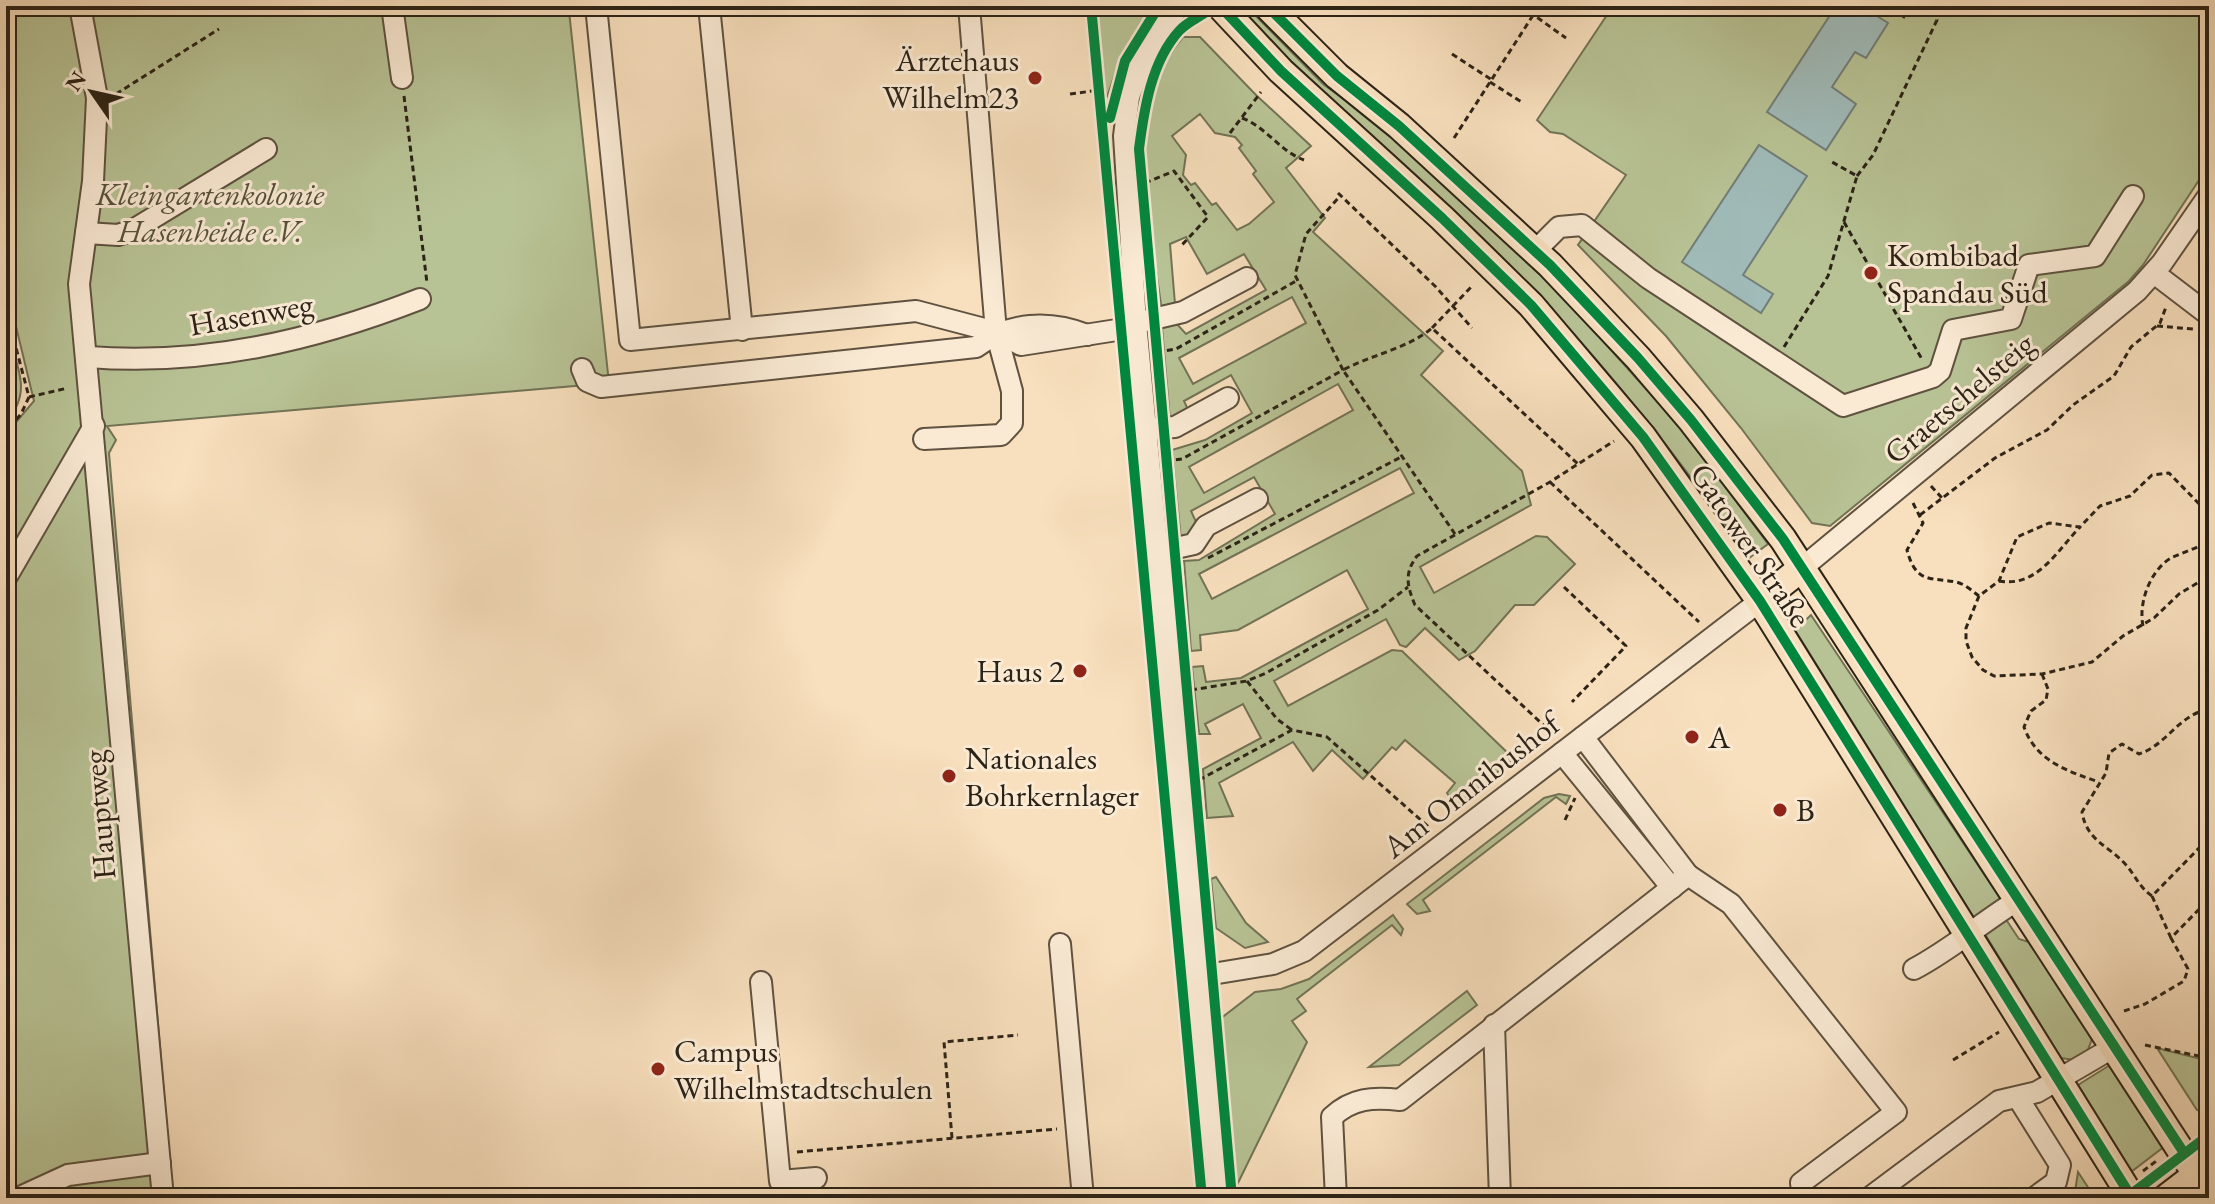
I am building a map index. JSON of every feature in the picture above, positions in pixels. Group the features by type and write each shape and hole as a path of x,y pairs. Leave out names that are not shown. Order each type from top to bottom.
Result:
{"main road":[{"name":"Gatower Straße","path":"1220,6 1291,81 1442,218 1531,305 1643,437 1760,601 2058,1080 2132,1190"},
{"name":"Gatower Straße","path":"1267,6 1337,76 1399,126 1535,251 1638,358 1683,410 1802,568 2194,1168"},
{"name":"Gatower Straße","path":"1760,601 1802,568"},
{"path":"2166,1198 2194,1168"}],"street":[{"name":"Hauptweg","path":"80,6 97,98 79,284 163,1198"},
{"path":"392,6 402,78"},
{"path":"596,6 630,340 916,311 996,332 1021,345 1091,337 1183,312 1247,278"},
{"path":"709,6 742,330"},
{"path":"924,439 1001,435 1008,430 1012,391 996,332 969,6"},
{"path":"1180,6 1154,38 1129,97 1124,136 1136,325 1219,1198"},
{"path":"86,233 118,235 133,230 266,149"},
{"name":"Graetschelsteig","path":"1802,568 2161,279 2209,195"},
{"path":"1535,251 1559,227 1582,225 1648,278 1843,406 1933,377 1940,371 1953,330 2011,319 2029,265 2095,256 2133,196"},
{"path":"2161,279 2206,323"},
{"name":"Hasenweg","path":"88,357 203,357 253,351 364,321 420,299"},
{"path":"582,369 587,381 601,387 976,347 996,332"},
{"path":"1146,429 1175,427 1228,398"},
{"path":"6,578 94,426"},
{"path":"1158,552 1194,544 1206,526 1257,499"},
{"name":"Am Omnibushof","path":"1200,976 1273,964 1304,951 1558,744 1583,737 1760,601"},
{"path":"1583,737 1680,881"},
{"path":"1558,744 1680,881 1731,904 1896,1112 1801,1183 1803,1198"},
{"path":"1336,1198 1332,1117 1350,1102 1375,1098 1400,1100 1680,881"},
{"path":"1914,969 2018,900"},
{"path":"1060,944 1083,1198"},
{"path":"761,982 780,1181 816,1178"},
{"path":"1494,1025 1500,1198"},
{"path":"1869,1198 1999,1101 2018,1098 2058,1080 2114,1047"},
{"path":"2018,1098 2060,1165 2056,1182 2034,1198"},
{"path":"18,1198 68,1175 160,1163"}],"path":[{"path":"1521,6 1566,38"},
{"path":"1451,142 1539,6"},
{"path":"1903,18 1911,6"},
{"path":"1775,362 1828,276 1857,176 1873,155 1937,20 1929,6"},
{"path":"97,98 111,97 219,29"},
{"path":"1452,54 1523,103"},
{"path":"402,78 427,292 420,299"},
{"path":"1070,94 1100,90"},
{"path":"1230,133 1261,92"},
{"path":"1242,118 1259,125 1293,156 1304,160"},
{"path":"1439,137 1451,142 1458,154"},
{"path":"1832,162 1857,176"},
{"path":"1142,185 1174,171 1208,217 1180,247"},
{"path":"1455,534 1343,370 1296,281 1306,234 1339,194 1472,328"},
{"path":"1844,222 1933,377"},
{"path":"1920,515 1995,458 2040,434 2073,405 2114,376 2131,347 2157,326 2165,309 2161,279"},
{"path":"1157,352 1176,349 1296,281"},
{"path":"1166,461 1182,459 1343,370 1421,337 1473,285"},
{"path":"6,310 29,397 21,414 6,431"},
{"path":"2157,326 2206,323"},
{"path":"1432,328 1578,464"},
{"path":"29,397 90,384"},
{"path":"1558,744 1415,605 1408,587 1408,567 1417,556 1550,482 1614,441"},
{"path":"1196,565 1403,456"},
{"path":"1999,581 2023,581 2050,562 2100,506 2130,496 2152,475 2169,473 2209,514 2209,541 2170,559 2161,567 2143,602 2143,626"},
{"path":"1550,482 1699,622"},
{"path":"1899,487 1920,515 1921,532 1907,550 1914,567 1932,581 1959,582 1979,596"},
{"path":"2080,527 2049,523 2027,530 2017,537 1999,581 1979,596 1966,628 1966,641 1972,657 1983,670 1994,676 2042,674 2092,662 2123,636 2143,626 2179,594 2209,576"},
{"path":"1187,690 1247,681 1378,610 1396,592 1408,587"},
{"path":"1564,587 1626,646 1572,702"},
{"path":"2042,674 2048,689 2046,700 2031,711 2024,727 2033,748 2051,763 2099,782"},
{"path":"1247,681 1277,719 1292,730 1327,737 1432,829"},
{"path":"2124,1011 2145,1004 2184,981 2188,969 2152,896 2141,888 2124,863 2087,831 2082,812 2115,747 2122,744 2139,754 2152,750 2187,716 2209,709"},
{"path":"1196,782 1292,730"},
{"path":"1565,820 1577,794"},
{"path":"2152,896 2209,838"},
{"path":"2171,938 2209,899"},
{"path":"1953,1060 1999,1032"},
{"path":"952,1138 944,1042 1018,1035"},
{"path":"2145,1045 2209,1058"},
{"path":"2194,1168 2209,1107"},
{"path":"777,1153 1077,1127"},
{"path":"2132,1190 2194,1168"},
{"path":"2132,1190 2194,1168"}],"green space":[{"name":"Kleingartenkolonie Hasenheide e.V.","path":"6,6 581,6 569,11 609,383 107,426 116,440 109,453 173,1198 6,1198 6,434 34,401 6,285 6,149 14,147 6,81"},
{"path":"1095,6 1152,6 1118,65 1105,103"},
{"path":"1246,6 1324,85 1369,116 1556,289 1684,431 1768,544 1749,558 1650,425 1542,299 1464,220 1293,63 1238,8"},
{"name":"Kombibad Spandau Süd","path":"1613,6 2209,6 2209,165 2143,265 2129,281 1830,526 1812,523 1741,428 1666,336 1578,245 1626,175 1563,134 1550,132 1537,120"},
{"path":"1183,37 1200,37 1311,146 1286,168 1325,218 1313,232 1443,351 1421,375 1522,471 1531,505 1420,567 1434,593 1536,536 1547,537 1575,564 1534,605 1515,605 1475,651 1459,660 1425,628 1406,647 1400,645 1386,619 1274,681 1288,706 1392,650 1402,651 1514,759 1456,805 1447,793 1455,783 1405,740 1396,750 1392,747 1363,779 1332,750 1313,771 1293,742 1219,783 1233,816 1207,818 1203,769 1261,738 1243,704 1205,724 1210,734 1199,734 1192,667 1203,666 1206,682 1241,678 1368,609 1347,570 1238,630 1200,635 1201,650 1191,651 1184,561 1199,560 1275,514 1254,477 1191,511 1197,524 1189,539 1181,540 1172,450 1205,440 1252,413 1231,375 1184,401 1189,412 1170,420 1162,328 1177,324 1186,334 1266,290 1244,254 1207,274 1186,237 1170,244 1175,304 1162,313 1145,170 1151,99 1163,66","holes":["1200,114 1215,133 1235,137 1242,145 1239,148 1256,171 1253,174 1274,202 1249,224 1237,230 1216,203 1212,205 1195,183 1191,185 1183,175 1186,155 1172,136","1292,297 1306,323 1193,384 1179,358","1338,384 1353,410 1204,493 1189,467","1400,468 1414,493 1212,599 1199,574"]},
{"path":"6,328 18,366 21,388 14,411 6,422"},
{"path":"1811,615 2002,901 1974,918 1795,630"},
{"path":"1559,794 1570,796 1566,804 1556,797 1423,900 1430,911 1417,914 1407,904 1544,798"},
{"path":"1216,877 1246,923 1268,942 1245,948 1216,928 1211,879"},
{"path":"1393,915 1403,929 1401,935 1392,925 1297,999 1306,1011 1292,1021 1307,1042 1235,1189 1220,1019 1255,992 1281,989 1309,979"},
{"path":"2005,918 2019,939 2032,943 2092,1039 2087,1052 2074,1060 2061,1058 1983,931"},
{"path":"1467,991 1477,1005 1399,1065 1369,1067"},
{"path":"2157,1048 2209,1061 2209,1100 2204,1111 2197,1110"},
{"path":"2110,1065 2165,1146 2131,1172 2078,1085"},
{"path":"2078,1172 2095,1198 2067,1198 2075,1192"}],"water":[{"path":"1836,6 1861,6 1888,23 1866,58 1855,52 1832,87 1856,104 1826,150 1767,112"},
{"path":"1759,145 1807,176 1743,275 1773,294 1761,313 1682,262"}],"cycle path":[{"path":"1091,6 1202,1198"},
{"path":"1110,118 1125,61 1159,6"},
{"path":"1214,6 1187,24 1169,43 1155,72 1146,103 1139,149 1232,1198"},
{"path":"1220,6 1281,71 1442,218 1531,305 1643,437 1760,601 2132,1198"},
{"path":"1267,6 1337,76 1399,126 1550,265 1638,358 1691,420 1783,539 2184,1153"},
{"path":"2126,1198 2209,1135"}],"place":[{"name":"Ärztehaus Wilhelm23","path":"1035,78"},
{"name":"Kombibad Spandau Süd","path":"1871,273"},
{"name":"Haus 2","path":"1080,671"},
{"name":"A","path":"1692,737"},
{"name":"Nationales Bohrkernlager","path":"949,776"},
{"name":"B","path":"1780,810"},
{"name":"Campus Wilhelmstadtschulen","path":"658,1069"}]}
